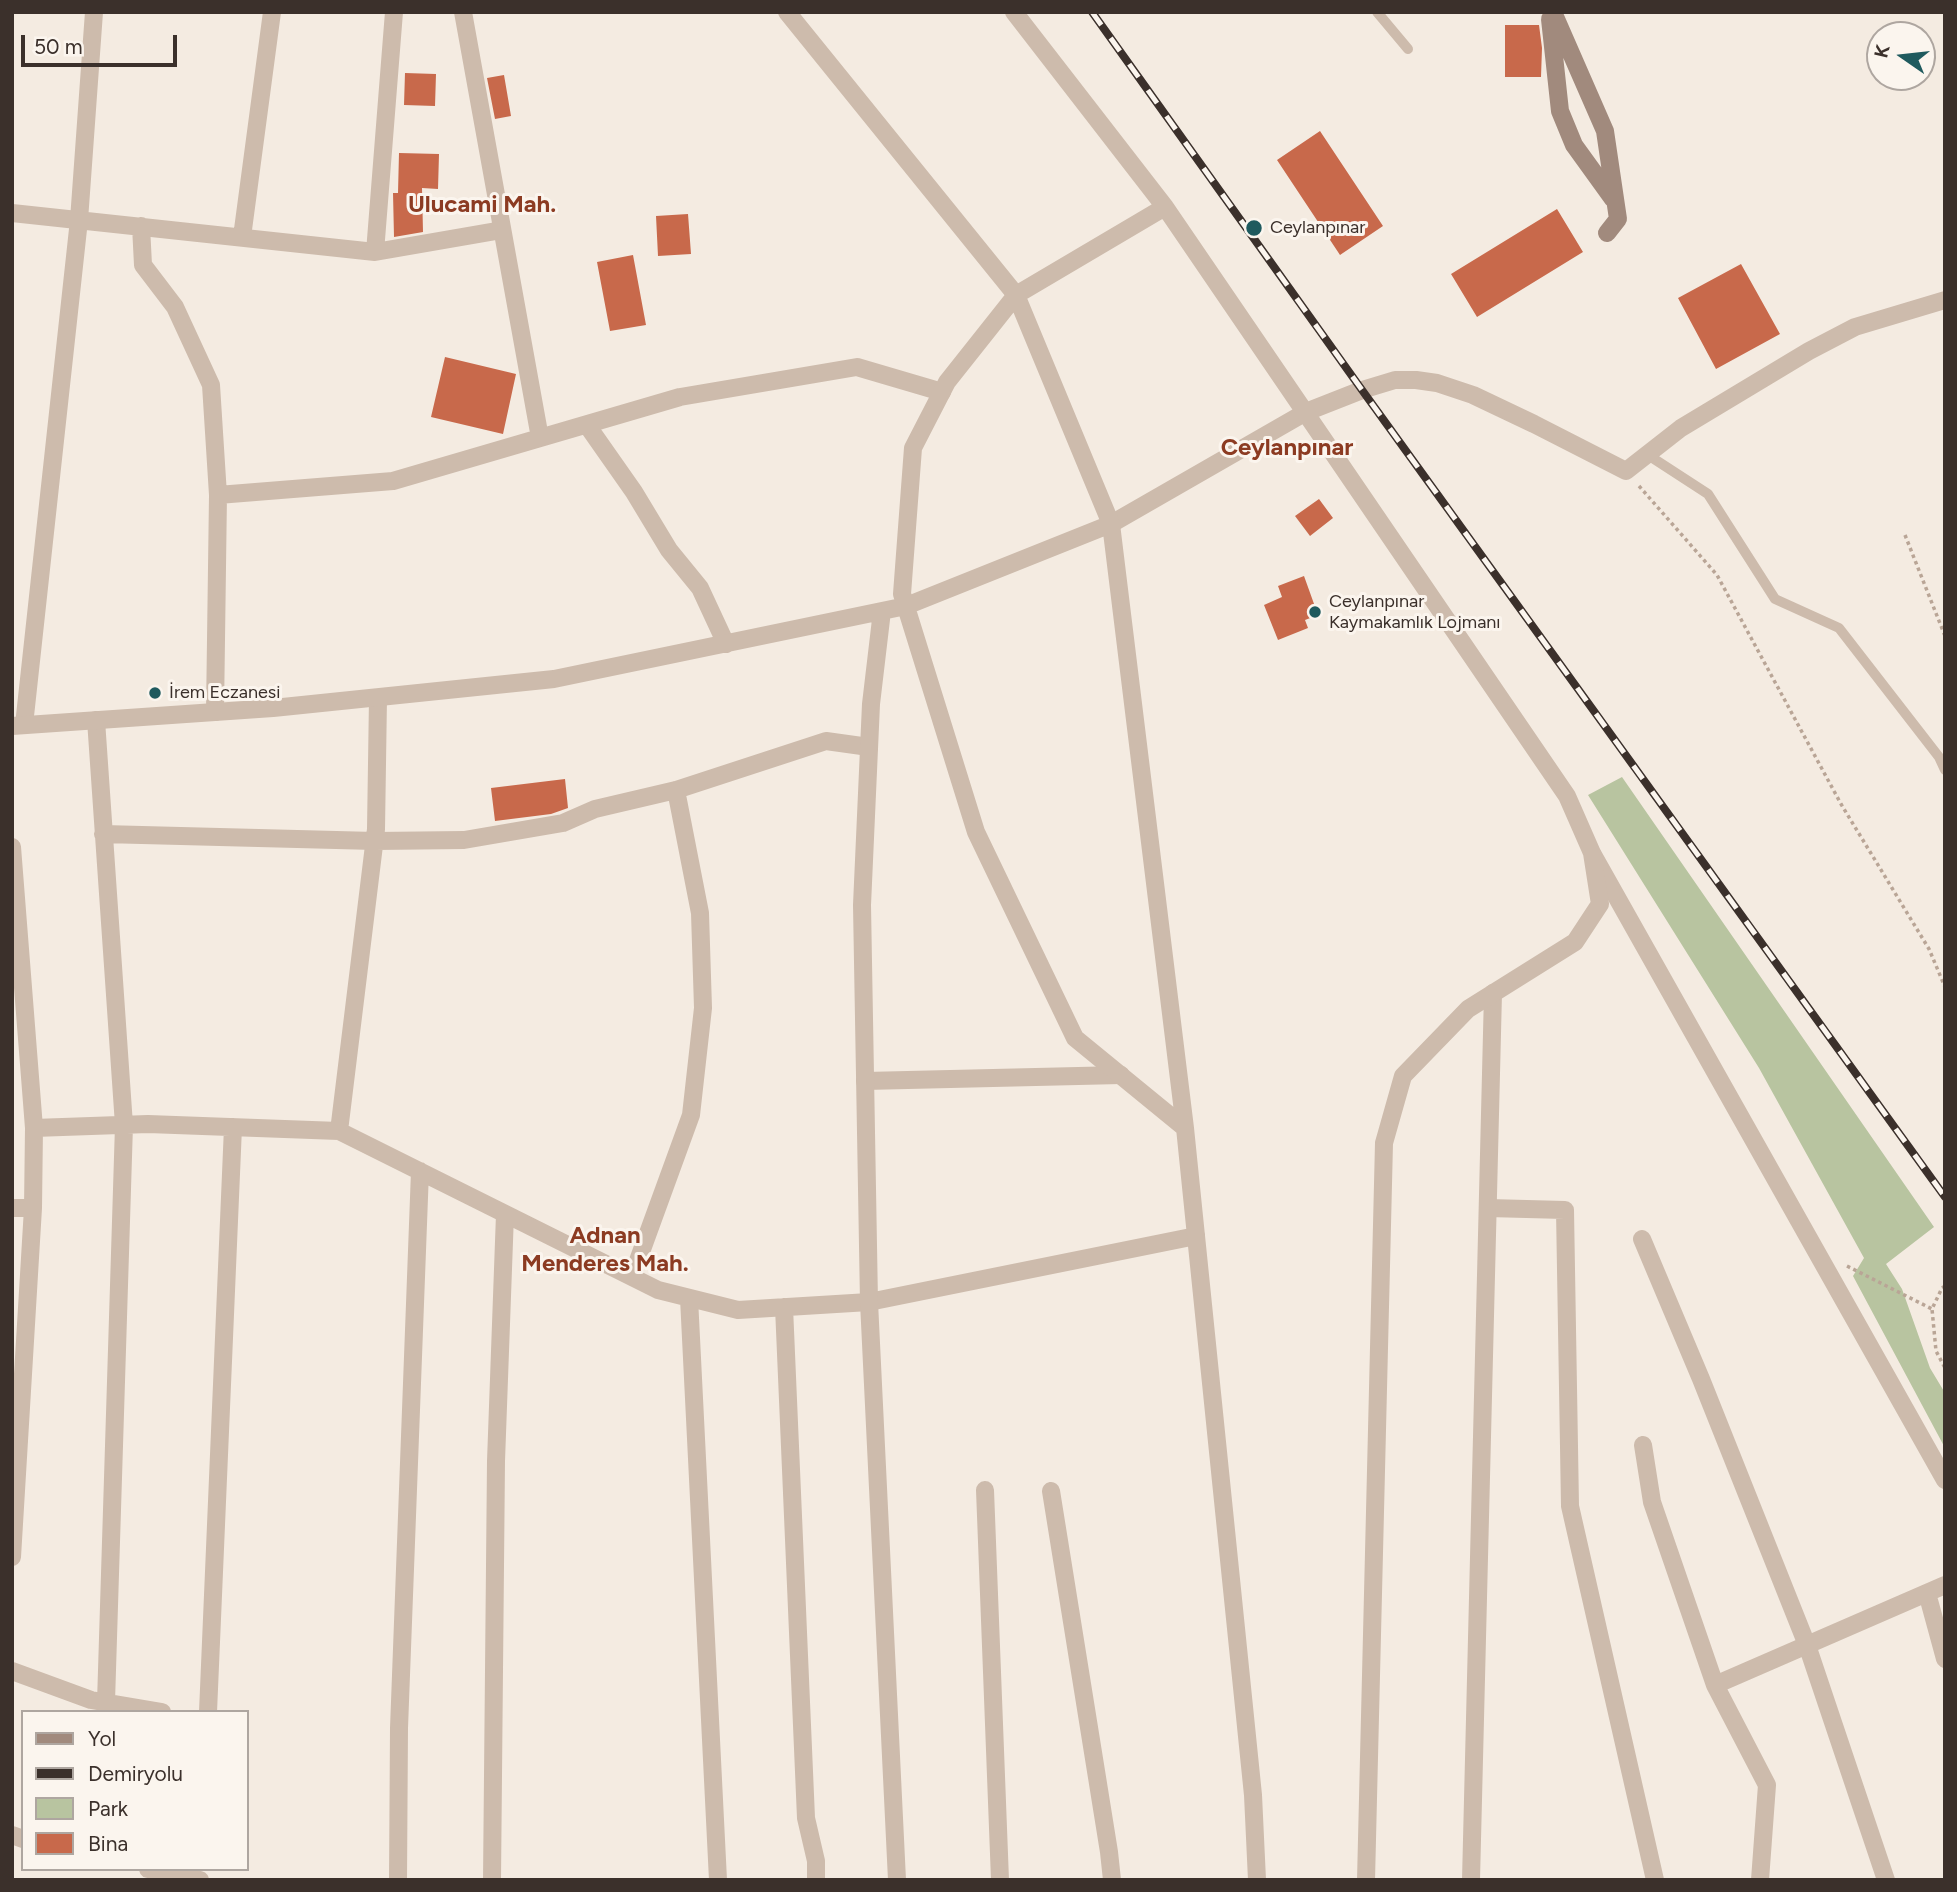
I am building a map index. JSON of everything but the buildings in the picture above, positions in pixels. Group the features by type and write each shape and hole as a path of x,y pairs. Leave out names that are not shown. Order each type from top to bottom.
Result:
{"main road":[{"path":"1551,12 1560,111 1574,145 1616,203"},
{"path":"1551,12 1605,131 1618,219 1607,233"}],"street":[{"path":"94,12 79,220 18,725 215,712 554,679 905,606 1111,524 1306,412 1395,380 1437,383 1474,395 1626,471 1681,428 1820,345 1855,327 1945,300"},
{"path":"242,237 272,12"},
{"path":"375,252 394,12"},
{"path":"463,12 540,439"},
{"path":"787,12 1016,295 1111,524 1185,1128 1253,1795 1257,1880"},
{"path":"1014,12 1165,206 1567,796 1592,853 1945,1480"},
{"path":"1165,206 1016,295 947,382 913,448 902,594 976,832 1075,1038 1185,1128"},
{"path":"12,213 375,252 502,230"},
{"path":"141,226 143,265 175,307 211,385 218,495 215,712"},
{"path":"218,495 393,481 680,397 857,367 942,392"},
{"path":"587,425 634,492 669,550 700,588 726,644"},
{"path":"882,611 871,704 862,905 869,1302 897,1880"},
{"path":"340,1131 375,841 378,698"},
{"path":"96,720 124,1125 106,1702"},
{"path":"103,834 375,841 464,840 563,823 595,809 676,790 826,741 869,747"},
{"path":"632,1277 691,1115 704,1008 700,913 676,790"},
{"path":"12,847 34,1128 33,1208 12,1557"},
{"path":"1366,1880 1384,1143 1403,1076 1468,1009 1575,942 1600,904 1592,853"},
{"path":"1471,1880 1493,993"},
{"path":"865,1081 1121,1075"},
{"path":"34,1128 148,1124 340,1131 658,1290 738,1310 869,1302 1196,1236"},
{"path":"208,1710 233,1127"},
{"path":"398,1880 399,1728 420,1171"},
{"path":"12,1208 33,1208"},
{"path":"1488,1208 1565,1210 1570,1506 1655,1880"},
{"path":"492,1880 496,1461 505,1214"},
{"path":"1642,1239 1807,1645 1886,1880"},
{"path":"689,1298 718,1880"},
{"path":"784,1307 806,1818 816,1861 816,1880"},
{"path":"1643,1445 1652,1502 1715,1685 1767,1785 1760,1880"},
{"path":"985,1490 1000,1880"},
{"path":"1051,1490 1112,1880"},
{"path":"1715,1685 1945,1585"},
{"path":"1927,1592 1945,1659"},
{"path":"12,1671 90,1700 151,1710"},
{"path":"158,1871 201,1880"}],"lane":[{"path":"1377,12 1408,48"},
{"path":"1648,455 1708,494 1775,599 1839,628 1939,757 1945,770"}],"path":[{"path":"1626,471 1717,575 1841,804 1929,948 1945,987"},
{"path":"1905,535 1945,636"},
{"path":"1815,1251 1932,1310"},
{"path":"1945,1286 1932,1310 1936,1351 1945,1368"}],"green space":[{"path":"1622,777 1934,1227 1886,1264 1902,1289 1930,1368 1945,1393 1945,1448 1853,1276 1864,1258 1759,1068 1588,795"}],"railway":[{"path":"1092,12 1945,1197"}],"place":[{"name":"Ceylanpınar","path":"1254,228"},
{"name":"Ceylanpınar Kaymakamlık Lojmanı","path":"1315,612"},
{"name":"İrem Eczanesi","path":"155,693"}],"district":[{"name":"Ulucami Mah.","path":"482,205"},
{"name":"Ceylanpınar","path":"1287,448"},
{"name":"Adnan Menderes Mah.","path":"605,1250"}]}
